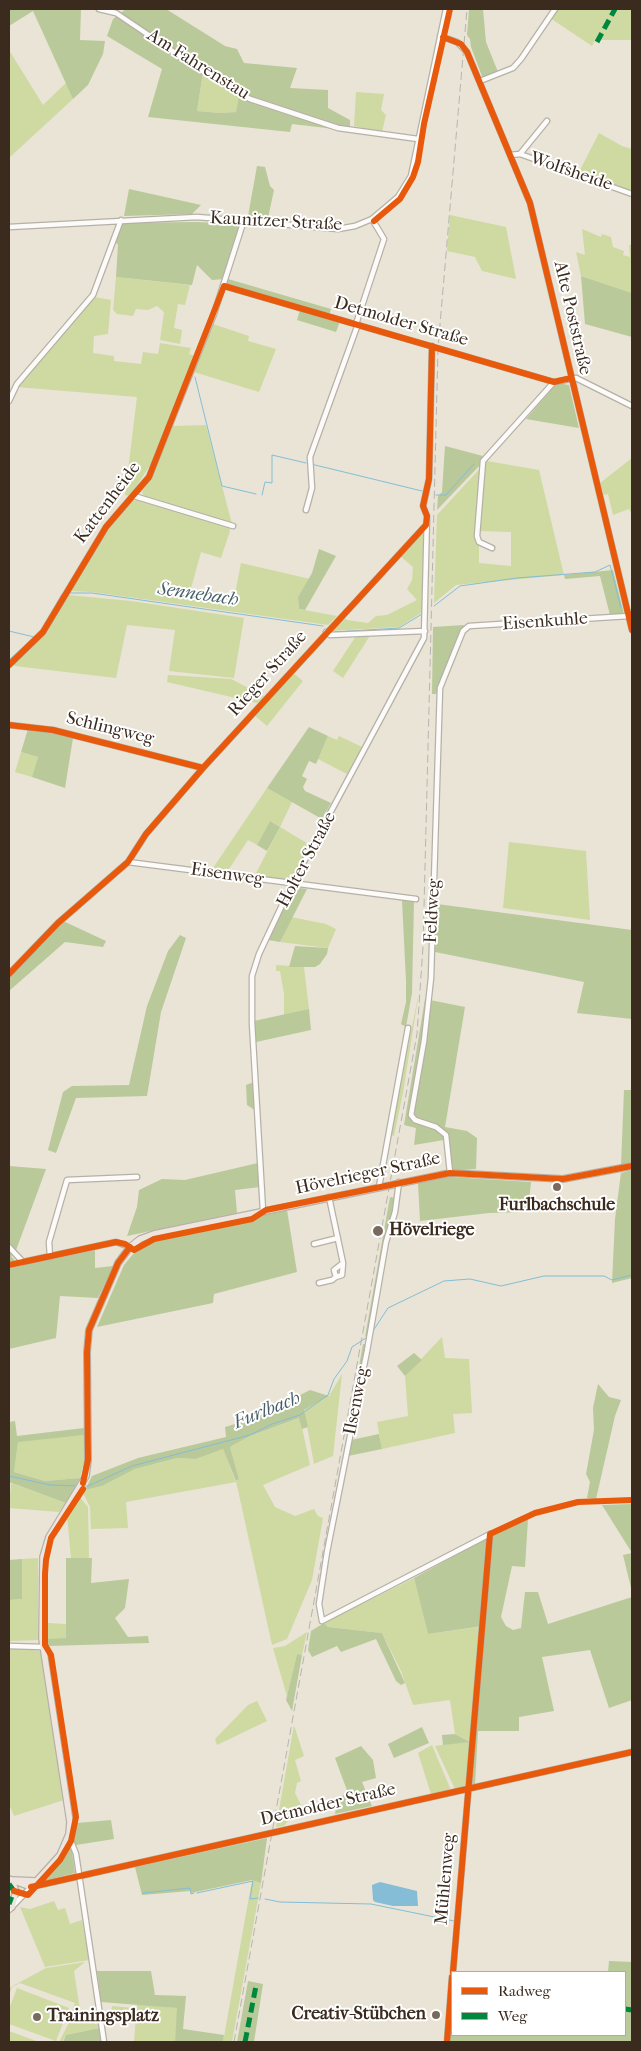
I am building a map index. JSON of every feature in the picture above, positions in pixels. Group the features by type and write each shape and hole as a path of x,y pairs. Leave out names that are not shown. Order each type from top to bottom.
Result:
{"main road":[{"name":"Hövelrieger Straße","path":"68,1840 70,1822 43,1647 42,1586 45,1546 81,1486 88,1460 87,1352 89,1330 118,1263 130,1247 140,1239 154,1234 450,1173 563,1179 632,1166"},
{"path":"10,1879 32,1883 60,1855 68,1840"},
{"path":"10,1879 16,1892 10,1909"}],"street":[{"name":"Am Fahrenstau","path":"98,9 116,13 202,71 250,99 338,128 418,139"},
{"name":"Kaunitzer Straße","path":"9,227 197,217 338,229 355,226 372,219 387,208 405,186 415,162 418,139 446,9"},
{"path":"480,81 513,68 522,59 554,9"},
{"name":"Alte Poststraße","path":"440,36 453,39 465,48 530,203 570,378 632,630"},
{"path":"520,154 547,121"},
{"name":"Wolfsheide","path":"510,155 520,154 632,194"},
{"name":"Detmolder Straße","path":"357,324 384,239 372,219"},
{"path":"9,401 17,384 93,294 121,220"},
{"name":"Kattenheide","path":"9,665 43,632 106,527 149,477 158,460 224,286 244,220"},
{"name":"Detmolder Straße","path":"224,286 554,382"},
{"path":"306,510 312,488 310,457 357,324"},
{"path":"426,525 427,516 424,506 429,479 432,346"},
{"path":"492,548 479,542 477,536 483,461 554,382 576,378 632,406"},
{"path":"134,496 233,526"},
{"name":"Holter Straße","path":"262,1211 252,982 259,954 292,884 421,645 425,630 426,525"},
{"name":"Rieger Straße","path":"9,974 58,923 128,862 146,834 203,768 426,525"},
{"name":"Eisenkuhle","path":"463,631 469,626 629,616"},
{"path":"326,632 330,634 425,630"},
{"name":"Feldweg","path":"450,1173 446,1135 436,1127 415,1120 411,1115 424,1041 431,978 440,688 463,631"},
{"name":"Schlingweg","path":"9,725 53,730 203,768"},
{"name":"Eisenweg","path":"128,862 416,899"},
{"path":"379,1187 408,1028"},
{"path":"50,1257 49,1242 67,1180 137,1177"},
{"name":"Ilsenweg","path":"322,1621 319,1601 386,1242 395,1212 399,1182"},
{"path":"319,1283 342,1275 343,1263 329,1197"},
{"path":"314,1244 338,1238"},
{"path":"9,1247 23,1262 116,1242 130,1247"},
{"name":"Mühlenweg","path":"322,1621 490,1534 453,1971"},
{"path":"9,1646 43,1647"},
{"name":"Detmolder Straße","path":"32,1883 44,1884 632,1752"},
{"path":"68,1840 71,1841 74,1848 80,1876 104,2042"},
{"path":"10,1909 32,1883"},
{"path":"447,2042 451,1990"}],"green space":[{"path":"9,9 81,9 80,40 105,41 103,54 88,85 73,99 33,11 9,26"},
{"path":"126,9 166,9 225,46 237,49 244,63 297,68 290,88 328,90 328,108 350,120 350,128 337,126 335,129 292,124 290,132 148,117 162,69 107,36 113,19","holes":["203,72 239,94 236,112 197,111"]},
{"path":"469,9 483,9 486,42 498,72 483,79 467,35"},
{"path":"556,9 632,9 632,40 595,40 592,46 550,18"},
{"path":"9,50 43,105 67,82 73,99 9,158"},
{"path":"203,72 239,94 236,112 197,111"},
{"path":"356,92 384,94 381,110 386,115 382,132 354,126"},
{"path":"599,133 622,146 632,149 632,192 579,172"},
{"path":"257,166 265,167 270,186 274,190 268,218 248,216"},
{"path":"129,189 201,205 192,214 124,216"},
{"path":"450,215 506,227 516,279 482,271 475,257 447,251"},
{"path":"196,222 241,224 225,279 212,280 197,265 192,285 116,277 118,244 112,242 118,223"},
{"path":"582,229 601,237 602,234 611,237 613,247 624,251 623,255 630,257 629,245 632,245 632,293 581,276 576,252 585,255"},
{"path":"581,276 632,293 632,337 585,324"},
{"path":"116,277 190,285 185,305 178,304 174,328 182,330 180,344 160,340 164,312 157,306 148,310 136,309 133,316 117,314 113,310"},
{"path":"228,279 331,309 329,315 226,285"},
{"path":"94,297 111,300 108,334 94,336 93,353 114,356 114,361 141,364 143,352 158,354 160,343 191,348 189,354 195,356 154,459 130,496 125,495 137,397 17,387 56,338"},
{"path":"300,310 340,321 336,332 297,320"},
{"path":"213,324 249,336 248,341 276,349 259,392 194,372"},
{"path":"557,383 569,385 579,428 526,419"},
{"path":"206,425 232,524 144,497 142,492 153,474 173,426"},
{"path":"445,446 483,456 481,464 437,510 438,496 442,492"},
{"path":"632,458 632,515 629,509 613,515 608,494 604,495 600,483"},
{"path":"487,461 539,470 564,575 456,585 434,603 437,515","holes":["479,531 511,532 511,566 479,563"]},
{"path":"140,499 229,527 230,531 221,558 201,552 190,592 234,599 241,563 310,579 298,597 299,609 337,616 328,625 92,592 70,591 108,528 133,501"},
{"path":"424,530 424,611 399,627 330,631 343,617 347,620 368,623 376,616 387,615 417,600 407,589 412,580 413,567 399,555"},
{"path":"319,549 336,556 305,610 299,609 298,597 312,573"},
{"path":"613,570 624,614 610,615 600,576 565,579 564,575"},
{"path":"68,595 131,601 244,618 234,678 169,671 175,630 127,625 116,678 15,666 13,664 47,632"},
{"path":"464,625 436,694 432,694 433,627"},
{"path":"371,634 343,678 333,671 356,636"},
{"path":"292,672 303,681 267,726 253,714"},
{"path":"168,675 231,679 264,696 257,703 167,682"},
{"path":"309,727 328,736 316,764 309,761 302,776 307,779 303,787 305,791 331,803 322,819 267,788"},
{"path":"28,729 53,732 73,738 65,788 32,777 38,757 21,752"},
{"path":"328,736 337,740 339,736 362,747 347,774 318,759"},
{"path":"21,752 38,757 32,777 15,772"},
{"path":"267,788 292,802 280,827 270,821 257,845 248,840 227,872 211,871"},
{"path":"270,821 280,827 267,851 257,845"},
{"path":"280,827 310,845 292,880 254,877"},
{"path":"509,842 586,851 590,920 503,908"},
{"path":"293,887 307,889 280,942 268,940"},
{"path":"402,900 414,901 412,993 406,1027 401,1024 406,1002"},
{"path":"437,904 632,930 632,1019 577,1013 584,982 435,952"},
{"path":"291,917 326,924 336,929 328,948 280,942"},
{"path":"63,921 106,941 103,947 65,942 9,991 9,978"},
{"path":"180,935 186,938 161,1012 147,1096 76,1098 56,1153 48,1150 63,1092 72,1086 129,1085 147,1006 168,951"},
{"path":"295,946 328,948 327,954 320,964 315,967 289,967"},
{"path":"276,965 304,967 309,1009 284,1015 284,994 280,971 276,971"},
{"path":"419,992 403,1093 394,1136 390,1135"},
{"path":"425,999 465,1007 445,1127 467,1131 477,1138 476,1169 448,1171 444,1140 414,1145 416,1128 404,1125"},
{"path":"309,1009 311,1030 256,1042 254,1021"},
{"path":"254,1082 256,1111 247,1105 246,1085"},
{"path":"624,1090 632,1090 632,1162 621,1165"},
{"path":"258,1163 260,1187 235,1190 237,1213 127,1236 137,1207 139,1190 162,1179 185,1180"},
{"path":"9,1166 46,1169 15,1253 11,1256 15,1261 9,1262"},
{"path":"632,1170 632,1278 612,1283 615,1219 621,1173"},
{"path":"449,1177 531,1182 528,1212 489,1213 420,1221 418,1183"},
{"path":"390,1197 396,1198 368,1334 365,1337"},
{"path":"287,1210 297,1272 214,1294 213,1303 97,1327 124,1265 140,1246 162,1238"},
{"path":"95,1250 95,1268 113,1266 98,1298 60,1296 56,1338 9,1349 9,1268"},
{"path":"442,1337 445,1358 469,1359 472,1413 453,1414 455,1433 382,1449 377,1422 408,1416 405,1376"},
{"path":"363,1344 366,1344 351,1422 349,1422"},
{"path":"414,1353 422,1360 405,1376 397,1366"},
{"path":"342,1374 333,1456 314,1464 304,1410 329,1396"},
{"path":"598,1384 609,1397 621,1400 615,1416 596,1499 587,1498 590,1482 586,1474 594,1430 593,1408"},
{"path":"310,1390 329,1396 304,1410 308,1427 302,1429 299,1418 250,1436 230,1447 239,1479 236,1481 223,1449 196,1459 177,1458 135,1469 102,1486 85,1490 92,1476 138,1458 226,1437 225,1427 255,1418"},
{"path":"300,1418 310,1465 263,1485 275,1507 295,1516 314,1509 318,1516 323,1518 312,1580 287,1639 272,1645 236,1481 239,1479 230,1447 250,1436"},
{"path":"15,1421 17,1436 84,1428 84,1435 18,1442 14,1472 45,1481 80,1478 66,1503 9,1482 9,1422"},
{"path":"379,1434 382,1449 348,1456 351,1440"},
{"path":"84,1435 85,1459 80,1478 45,1481 14,1472 18,1441"},
{"path":"223,1449 236,1482 126,1502 128,1528 91,1529 90,1507 83,1493 85,1490 102,1486 135,1469 177,1458 196,1459"},
{"path":"11,1483 66,1503 59,1512 9,1508"},
{"path":"79,1496 88,1507 89,1558 71,1558 67,1515"},
{"path":"632,1504 632,1553 602,1505"},
{"path":"528,1519 525,1567 512,1566 501,1617 506,1626 513,1630 521,1628 525,1592 538,1592 548,1624 632,1597 632,1700 609,1708 590,1650 542,1657 554,1711 519,1717 519,1731 478,1731 475,1785 472,1785 483,1626 428,1634 414,1578 489,1537"},
{"path":"632,1553 632,1592 623,1555"},
{"path":"38,1558 38,1640 9,1641 9,1600 22,1599 22,1559"},
{"path":"66,1558 92,1558 91,1583 129,1579 125,1608 115,1618 128,1637 148,1636 149,1643 48,1646 47,1639 66,1638"},
{"path":"22,1559 22,1599 9,1600 9,1560"},
{"path":"414,1578 428,1634 479,1627 466,1787 455,1789 435,1746 469,1741 455,1734 450,1700 413,1705 401,1671 382,1633 328,1627 324,1623"},
{"path":"47,1623 66,1624 66,1639 47,1639"},
{"path":"324,1623 328,1627 382,1633 405,1683 401,1685 396,1681 376,1639 341,1652 337,1646 312,1657 308,1650 311,1631"},
{"path":"307,1632 302,1655 297,1654 287,1696 273,1648 285,1646"},
{"path":"9,1648 41,1651 64,1800 14,1816 9,1804"},
{"path":"297,1654 302,1655 292,1711 286,1700"},
{"path":"257,1701 267,1721 217,1745 215,1739 248,1705"},
{"path":"294,1725 304,1756 295,1760 301,1781 297,1783 295,1793 301,1805 284,1826 276,1827"},
{"path":"422,1727 429,1743 394,1758 388,1744"},
{"path":"455,1734 470,1742 443,1745 442,1735"},
{"path":"432,1745 450,1788 449,1790 431,1794 418,1753"},
{"path":"361,1746 373,1760 376,1778 362,1782 372,1806 335,1814 338,1798 348,1793 335,1758"},
{"path":"111,1820 114,1839 76,1845 73,1839 77,1823"},
{"path":"267,1838 261,1883 252,1880 191,1893 190,1891 142,1895 135,1867"},
{"path":"71,1845 75,1873 43,1881 63,1860"},
{"path":"252,1880 261,1883 232,2042 223,2042"},
{"path":"54,1901 58,1910 65,1908 70,1924 82,1920 89,1960 45,1967 20,1907 30,1909"},
{"path":"609,1961 632,1962 632,2042 450,2042 451,2028 451,2036 626,2036 626,1971 608,1971"},
{"path":"85,1962 74,1971 81,2017 71,2014 75,2003 20,1983 12,1987 9,1996 9,1988 46,1968"},
{"path":"97,1971 151,1971 155,1995 186,1996 183,2029 224,2035 223,2042 175,2042 177,2008 101,2002"},
{"path":"248,1981 263,1984 254,2042 237,2042"},
{"name":"Trainingsplatz","path":"17,1988 69,2008 56,2041 9,2024 9,2009"},
{"path":"137,2004 178,2008 175,2042 134,2042"},
{"path":"112,2006 134,2008 133,2022 110,2020"},
{"path":"72,2017 98,2024 98,2028 66,2035 62,2042 59,2042"},
{"path":"99,2028 101,2042 63,2042 66,2035"},
{"path":"9,2031 39,2042 10,2042"}],"water":[{"path":"380,1882 417,1891 418,1906 393,1906 375,1902 373,1900 372,1885"}],"waterway":[{"path":"195,377 222,486 256,494"},
{"path":"262,495 265,482 272,483 272,455 306,463"},
{"path":"311,464 422,491"},
{"path":"436,495 446,495 474,464"},
{"name":"Sennebach","path":"434,606 460,586 517,578 595,572 610,565 621,608"},
{"name":"Sennebach","path":"69,593 92,593 323,626"},
{"name":"Sennebach","path":"9,631 34,637 41,631 62,594"},
{"name":"Sennebach","path":"335,632 399,628 422,614"},
{"path":"9,660 34,637"},
{"name":"Furlbach","path":"373,1331 388,1308 444,1281 470,1279 501,1286 544,1276 604,1276 612,1280 632,1275"},
{"name":"Furlbach","path":"83,1486 88,1486 132,1466 250,1435 272,1424 300,1415 328,1395 334,1379 347,1361 352,1347 369,1336"},
{"name":"Furlbach","path":"9,1476 50,1485 77,1486"},
{"path":"197,1893 253,1881 250,1899 258,1898"},
{"path":"143,1893 190,1888 191,1894 194,1893"},
{"path":"265,1899 280,1902 371,1904 454,1921"}],"railway":[{"path":"234,2042 417,1034 423,947 438,348 467,9"}],"marked path":[{"path":"597,42 615,9"},
{"path":"9,1884 14,1891 9,1904"},
{"path":"245,2042 256,1986"},
{"path":"626,2009 632,2010"}],"cycle path":[{"path":"374,221 400,199 413,177 418,162 424,124 450,9"},
{"path":"443,37 461,44 467,52 530,203 632,630"},
{"path":"9,665 43,632 106,527 149,477 224,286 554,382 571,378"},
{"path":"9,974 58,923 128,862 146,834 203,768 426,525 427,516 423,506 429,479 432,346"},
{"path":"9,725 53,730 203,768"},
{"path":"9,1265 116,1242 125,1244 134,1250 154,1239 252,1219 266,1210 450,1173 563,1179 632,1166"},
{"path":"83,1483 88,1460 87,1352 89,1330 118,1263 130,1247"},
{"path":"14,1891 28,1895 60,1860 71,1841 76,1817 51,1655 45,1645 45,1574 51,1538 83,1489"},
{"path":"453,1971 490,1534 535,1513 578,1502 632,1500"},
{"path":"31,1887 632,1752"},
{"path":"447,2042 451,1990"}],"place":[{"name":"Furlbachschule","path":"557,1187"},
{"name":"Hövelriege","path":"378,1231"},
{"name":"Creativ-Stübchen","path":"436,2015"},
{"name":"Trainingsplatz","path":"37,2017"}]}
